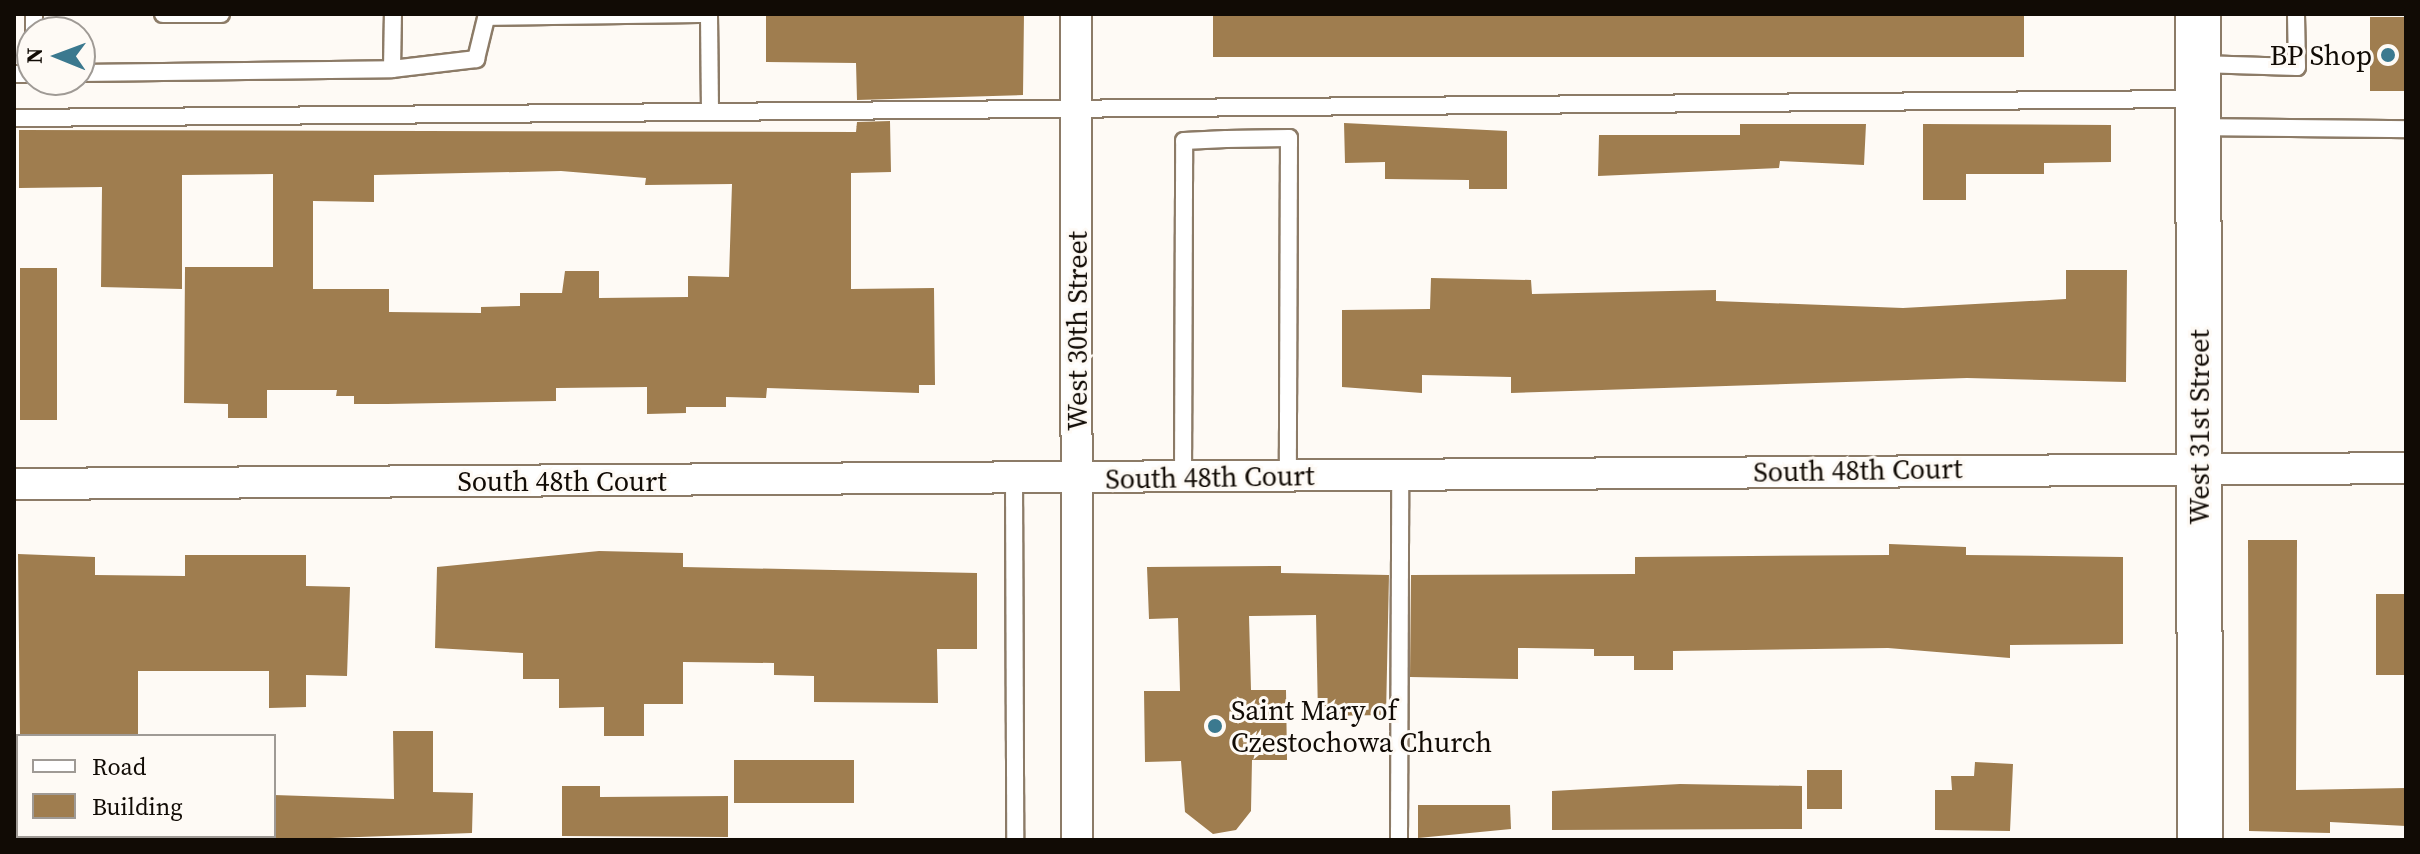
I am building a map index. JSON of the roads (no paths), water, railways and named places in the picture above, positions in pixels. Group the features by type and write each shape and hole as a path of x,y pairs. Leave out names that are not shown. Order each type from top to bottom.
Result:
{"main road":[{"name":"West 31st Street","path":"2198,14 2200,840"}],"street":[{"name":"West 30th Street","path":"1076,14 1077,840"},
{"name":"South 48th Court","path":"14,484 1014,479 2199,466 2406,468"}],"lane":[{"path":"163,14 221,14"},
{"path":"392,69 393,14"},
{"path":"96,73 392,69 476,59 487,16 709,14 710,112"},
{"path":"2198,97 2297,67 2296,14"},
{"path":"14,118 2198,97 2406,129"},
{"path":"1225,108 1226,139"},
{"path":"1183,477 1184,141 1289,138 1288,476"},
{"path":"1399,840 1400,475"},
{"path":"1014,479 1015,840"}],"place":[{"name":"BP Shop","path":"2388,55"},
{"name":"Saint Mary of Czestochowa Church","path":"1215,726"}]}
